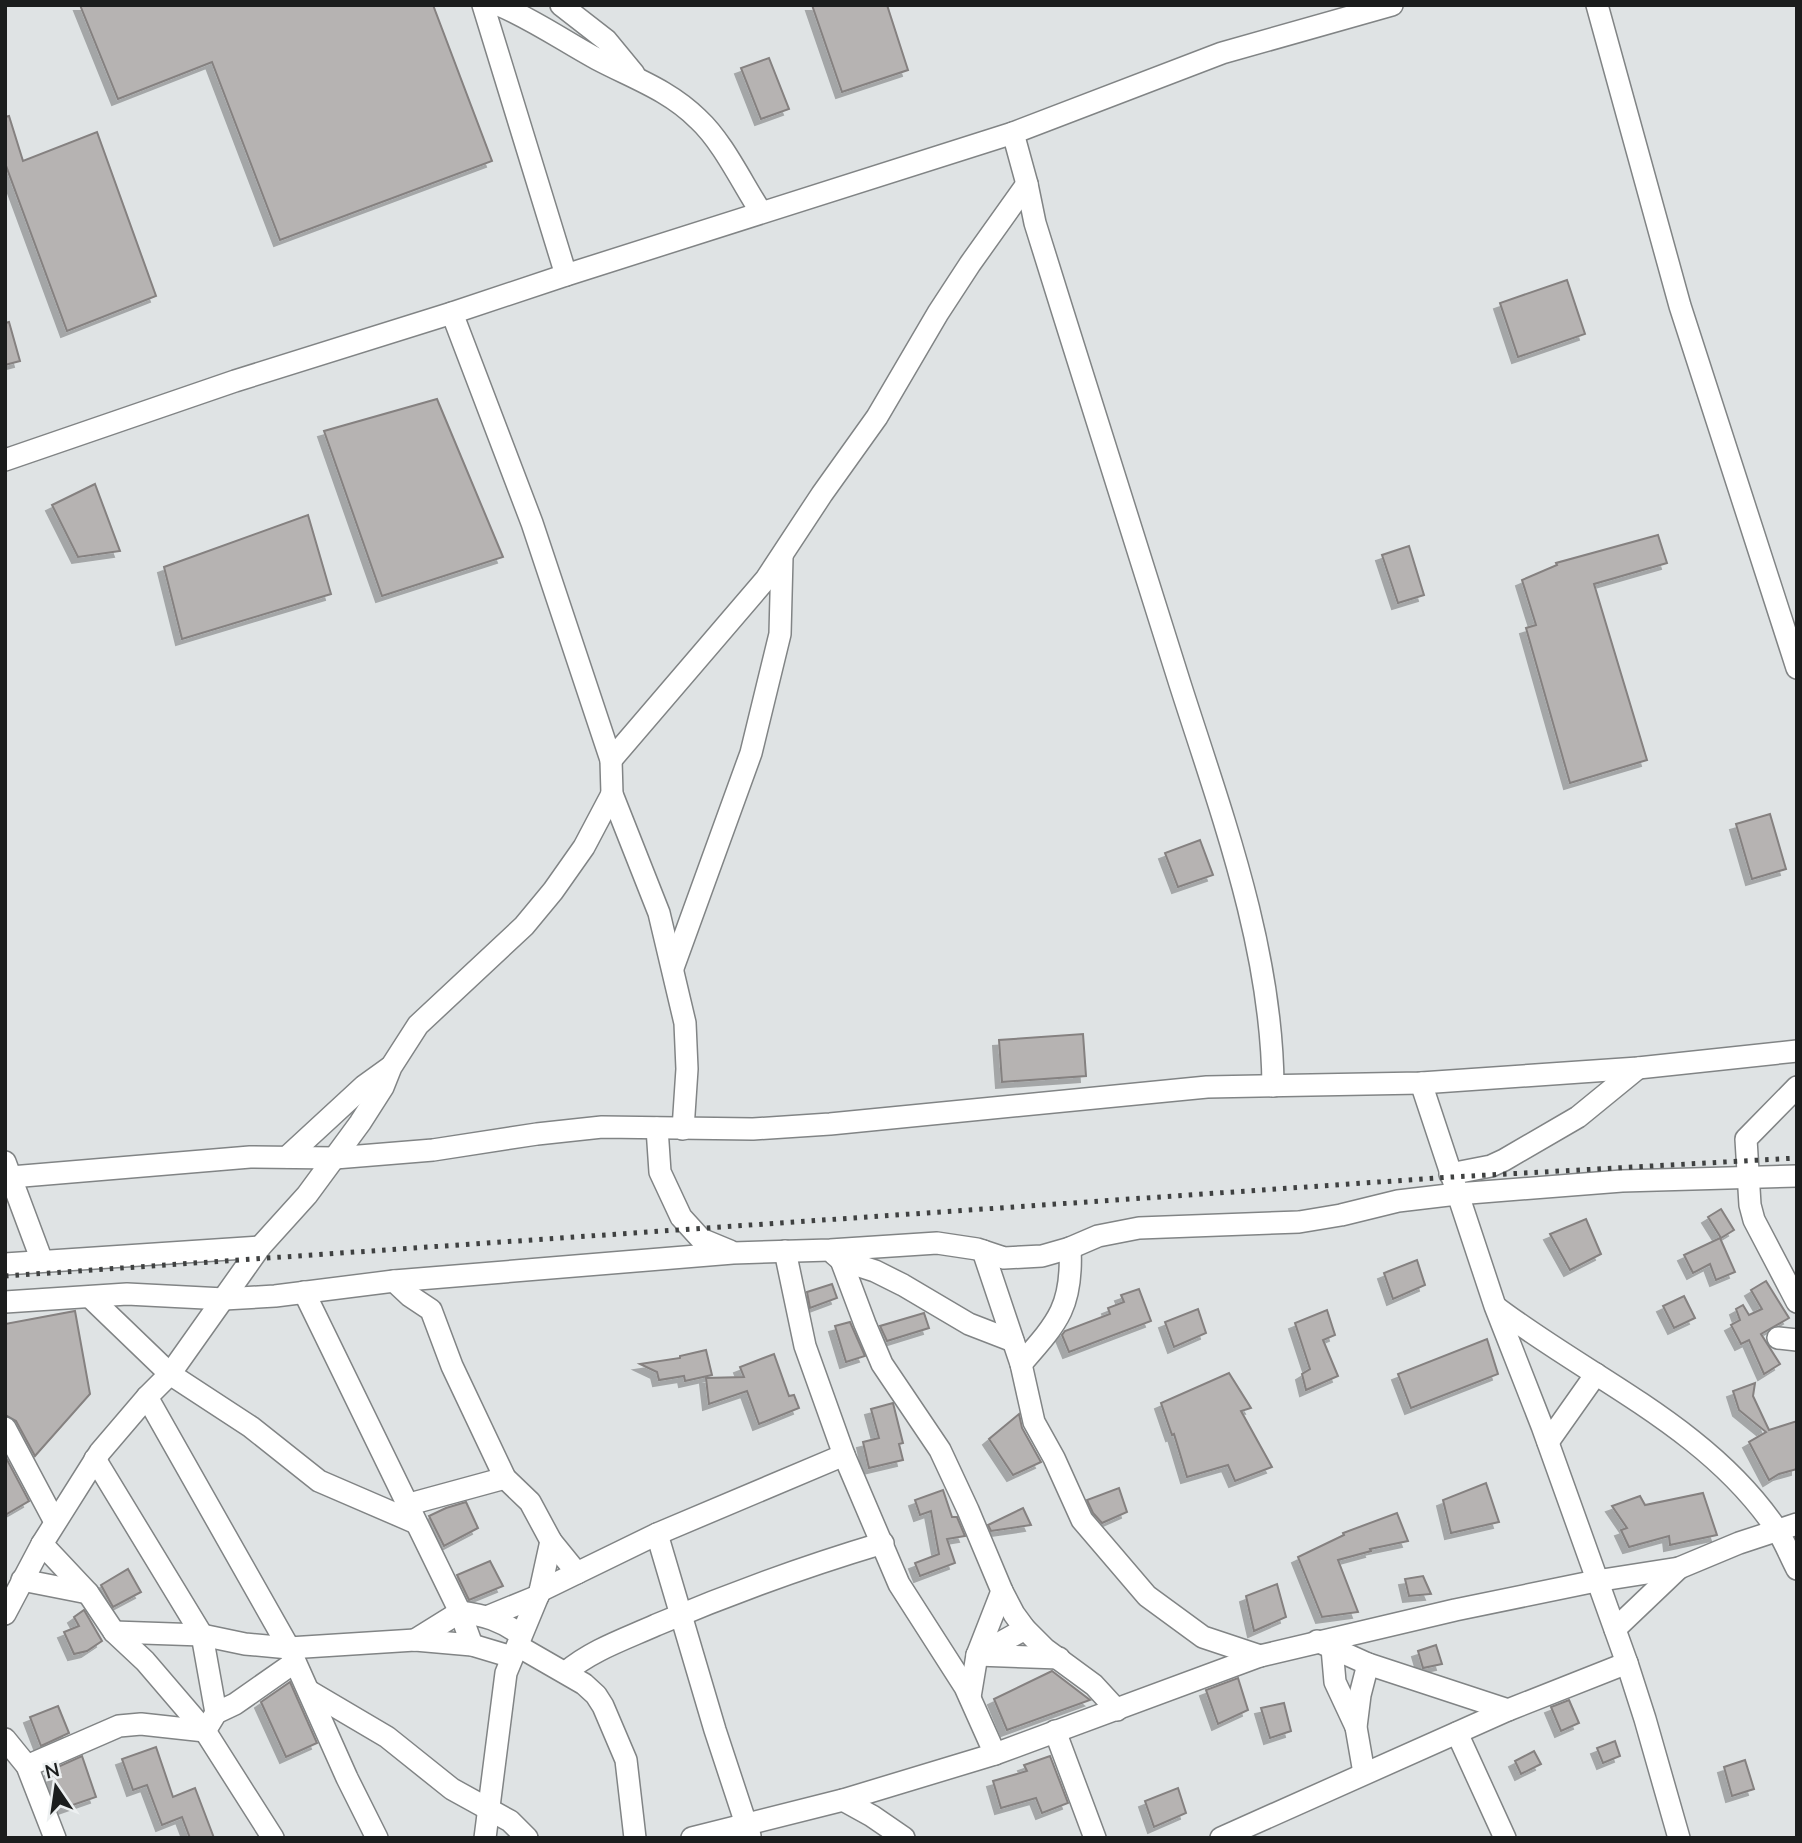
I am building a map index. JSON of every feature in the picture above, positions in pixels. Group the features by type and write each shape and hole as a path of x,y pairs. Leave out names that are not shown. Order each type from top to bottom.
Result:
{"street":[{"path":"483,5 566,275"},
{"path":"499,5 668,94 700,120 761,212"},
{"path":"561,5 606,40 635,75"},
{"path":"5,460 235,381 1013,133 1222,53 1392,5"},
{"path":"1597,5 1680,306 1797,668"},
{"path":"1013,133 1035,223 1235,859 1262,970 1272,1045 1273,1086"},
{"path":"611,760 704,649 740,611 782,556 877,417 963,274 1027,184"},
{"path":"452,313 532,523 611,760 612,794 656,903 685,1023 687,1069 683,1129"},
{"path":"673,968 751,753 780,634 782,556"},
{"path":"5,1614 16,1583 96,1459 147,1397 170,1374 260,1247 307,1195 335,1158 383,1087 391,1066 418,1025 524,926 553,891 584,847 612,794"},
{"path":"42,1261 8,1169 250,1157 335,1158 433,1150 602,1127 754,1129 1207,1087 1421,1083 1637,1069 1797,1051"},
{"path":"287,1157 364,1086 391,1066"},
{"path":"1450,1174 1492,1166 1504,1160 1578,1117 1637,1069"},
{"path":"1421,1083 1495,1306 1548,1442 1615,1629 1653,1745 1679,1838"},
{"path":"1797,1087 1746,1139 1750,1205 1754,1220 1797,1302"},
{"path":"657,1128 660,1172 681,1217 701,1238 733,1253"},
{"path":"5,1302 127,1294 224,1299 394,1281 733,1253 785,1251 835,1255 937,1243 984,1251 1004,1258 1042,1256 1098,1236 1139,1228 1299,1222 1398,1201 1457,1194 1622,1181 1797,1176"},
{"path":"5,1264 260,1247"},
{"path":"1021,1364 1055,1323 1066,1301 1071,1274 1070,1248"},
{"path":"785,1251 805,1346 844,1455 899,1584 970,1697 995,1754"},
{"path":"984,1251 1021,1364 1034,1422 1082,1520 1147,1596 1203,1637 1260,1657"},
{"path":"835,1255 875,1271 969,1324 1013,1341"},
{"path":"835,1255 883,1364 940,1450 1002,1591 1026,1629 1045,1648 1094,1685 1117,1710"},
{"path":"394,1281 430,1310 452,1366 505,1478 530,1502 551,1541 577,1573"},
{"path":"304,1292 460,1612 472,1645"},
{"path":"90,1297 170,1374 251,1427 319,1481 410,1513 505,1478"},
{"path":"1495,1306 1524,1329 1689,1437 1787,1527 1797,1569"},
{"path":"1548,1442 1596,1374"},
{"path":"147,1397 292,1655 377,1838"},
{"path":"5,1428 55,1522"},
{"path":"489,1616 657,1534 844,1455"},
{"path":"96,1459 202,1635 210,1722"},
{"path":"692,1838 748,1831 995,1754 1260,1657 1325,1645 1597,1581 1679,1568 1787,1527"},
{"path":"657,1534 748,1831"},
{"path":"485,1838 506,1673 539,1593 551,1541"},
{"path":"42,1544 88,1593 114,1632 210,1722 272,1838"},
{"path":"566,1672 598,1650 682,1614 845,1554 883,1544"},
{"path":"1615,1629 1679,1568"},
{"path":"16,1583 88,1593"},
{"path":"970,1697 977,1655 1002,1591"},
{"path":"415,1640 460,1612 489,1616 505,1624 517,1646"},
{"path":"952,1666 1026,1629"},
{"path":"114,1632 202,1635 292,1655 415,1640 517,1646 566,1672 596,1695 626,1760 635,1838"},
{"path":"1325,1645 1368,1664 1508,1710"},
{"path":"1325,1645 1335,1682 1357,1735 1364,1773"},
{"path":"27,1766 119,1726 210,1722 292,1655"},
{"path":"977,1655 1060,1658"},
{"path":"1221,1838 1508,1710 1626,1663"},
{"path":"1357,1735 1360,1695 1368,1664"},
{"path":"309,1691 387,1737 452,1789 510,1821 527,1838"},
{"path":"1055,1731 1095,1838"},
{"path":"1457,1733 1505,1838"},
{"path":"1357,1735 1388,1763"},
{"path":"5,1739 27,1766 55,1838"},
{"path":"843,1800 904,1838"}],"building":[{"path":"80,5 433,5 492,161 280,240 212,62 118,99"},
{"path":"812,5 887,5 908,70 842,92"},
{"path":"769,58 789,109 761,119 741,68"},
{"path":"9,116 23,161 97,132 156,296 67,331 5,163 5,117"},
{"path":"1567,280 1585,334 1518,357 1500,303"},
{"path":"9,322 20,361 5,365 5,323"},
{"path":"437,399 503,557 382,596 324,431"},
{"path":"95,484 120,551 78,557 52,505"},
{"path":"308,515 331,594 182,639 164,567"},
{"path":"1658,535 1667,563 1594,584 1647,760 1570,783 1526,628 1536,625 1522,580 1557,565 1556,563"},
{"path":"1409,546 1424,595 1398,603 1382,555"},
{"path":"1770,814 1786,869 1752,879 1736,824"},
{"path":"1200,840 1213,875 1178,887 1165,853"},
{"path":"1083,1034 1086,1076 1002,1082 999,1040"},
{"path":"1721,1209 1734,1230 1721,1238 1708,1217"},
{"path":"1586,1219 1601,1254 1570,1270 1550,1234"},
{"path":"1720,1238 1735,1272 1716,1280 1710,1264 1693,1273 1684,1255"},
{"path":"1417,1260 1425,1285 1393,1299 1384,1273"},
{"path":"1766,1281 1789,1318 1761,1334 1780,1364 1764,1374 1749,1340 1741,1344 1731,1325 1740,1320 1736,1309 1743,1305 1749,1315 1762,1309 1751,1290"},
{"path":"832,1284 837,1298 810,1308 807,1292"},
{"path":"1139,1289 1151,1321 1069,1352 1062,1335 1065,1331 1110,1314 1108,1308 1124,1302 1121,1295"},
{"path":"1684,1296 1695,1318 1674,1328 1663,1306"},
{"path":"1198,1309 1206,1333 1174,1347 1165,1322"},
{"path":"1327,1310 1335,1335 1323,1340 1338,1376 1306,1390 1302,1374 1310,1369 1295,1323"},
{"path":"75,1311 90,1394 35,1456 16,1421 5,1415 5,1324"},
{"path":"924,1313 929,1328 887,1341 880,1326"},
{"path":"850,1322 865,1356 846,1362 835,1326"},
{"path":"1487,1339 1498,1374 1411,1408 1398,1374"},
{"path":"706,1350 712,1375 685,1381 684,1376 659,1380 657,1372 640,1364 680,1358"},
{"path":"774,1354 789,1396 794,1395 799,1408 759,1424 747,1391 709,1404 706,1378 744,1377 740,1367"},
{"path":"1229,1373 1251,1408 1241,1411 1272,1467 1235,1481 1228,1465 1187,1477 1161,1403"},
{"path":"1755,1383 1753,1396 1769,1430 1797,1421 1797,1469 1769,1480 1749,1442 1766,1432 1739,1410 1733,1391"},
{"path":"893,1403 903,1443 899,1444 903,1460 869,1468 863,1442 879,1438 871,1409"},
{"path":"1019,1414 1022,1428 1041,1462 1013,1475 989,1439"},
{"path":"5,1456 29,1501 5,1515"},
{"path":"1486,1483 1499,1522 1451,1533 1443,1500"},
{"path":"1119,1488 1127,1512 1102,1523 1087,1500"},
{"path":"943,1490 952,1517 957,1517 965,1536 947,1539 955,1563 920,1576 915,1563 939,1554 931,1511 920,1515 915,1500"},
{"path":"1703,1493 1717,1535 1670,1545 1669,1536 1629,1547 1621,1530 1627,1528 1612,1506 1640,1496 1645,1505"},
{"path":"466,1502 478,1528 444,1546 429,1516"},
{"path":"1023,1508 1031,1525 991,1531 988,1525"},
{"path":"1397,1513 1408,1541 1370,1549 1371,1551 1338,1560 1358,1612 1322,1617 1298,1557 1344,1535 1343,1533"},
{"path":"490,1561 503,1586 469,1600 457,1575"},
{"path":"128,1569 141,1592 113,1607 101,1585"},
{"path":"1423,1576 1431,1594 1409,1596 1405,1579"},
{"path":"1277,1584 1286,1617 1254,1631 1246,1596"},
{"path":"84,1610 102,1641 87,1651 74,1654 64,1632 79,1626 74,1617"},
{"path":"1436,1645 1442,1664 1423,1668 1418,1651"},
{"path":"1052,1671 1090,1700 1007,1730 994,1699"},
{"path":"1238,1678 1248,1710 1218,1724 1206,1690"},
{"path":"290,1682 317,1743 286,1757 261,1702"},
{"path":"1569,1700 1579,1723 1561,1731 1551,1707"},
{"path":"1284,1703 1291,1731 1270,1738 1261,1708"},
{"path":"58,1706 69,1733 41,1746 30,1717"},
{"path":"1615,1741 1620,1756 1603,1763 1597,1748"},
{"path":"156,1747 173,1797 195,1788 214,1838 190,1838 182,1817 162,1825 147,1785 133,1790 122,1759"},
{"path":"1534,1751 1541,1764 1521,1774 1515,1761"},
{"path":"82,1756 96,1797 64,1808 51,1770"},
{"path":"1050,1756 1068,1803 1042,1813 1036,1798 1001,1808 993,1781 1027,1771 1024,1765"},
{"path":"1745,1760 1754,1789 1732,1796 1724,1767"},
{"path":"1178,1788 1186,1813 1154,1827 1145,1801"}],"railway":[{"path":"5,1276 1452,1177 1797,1158"}]}
